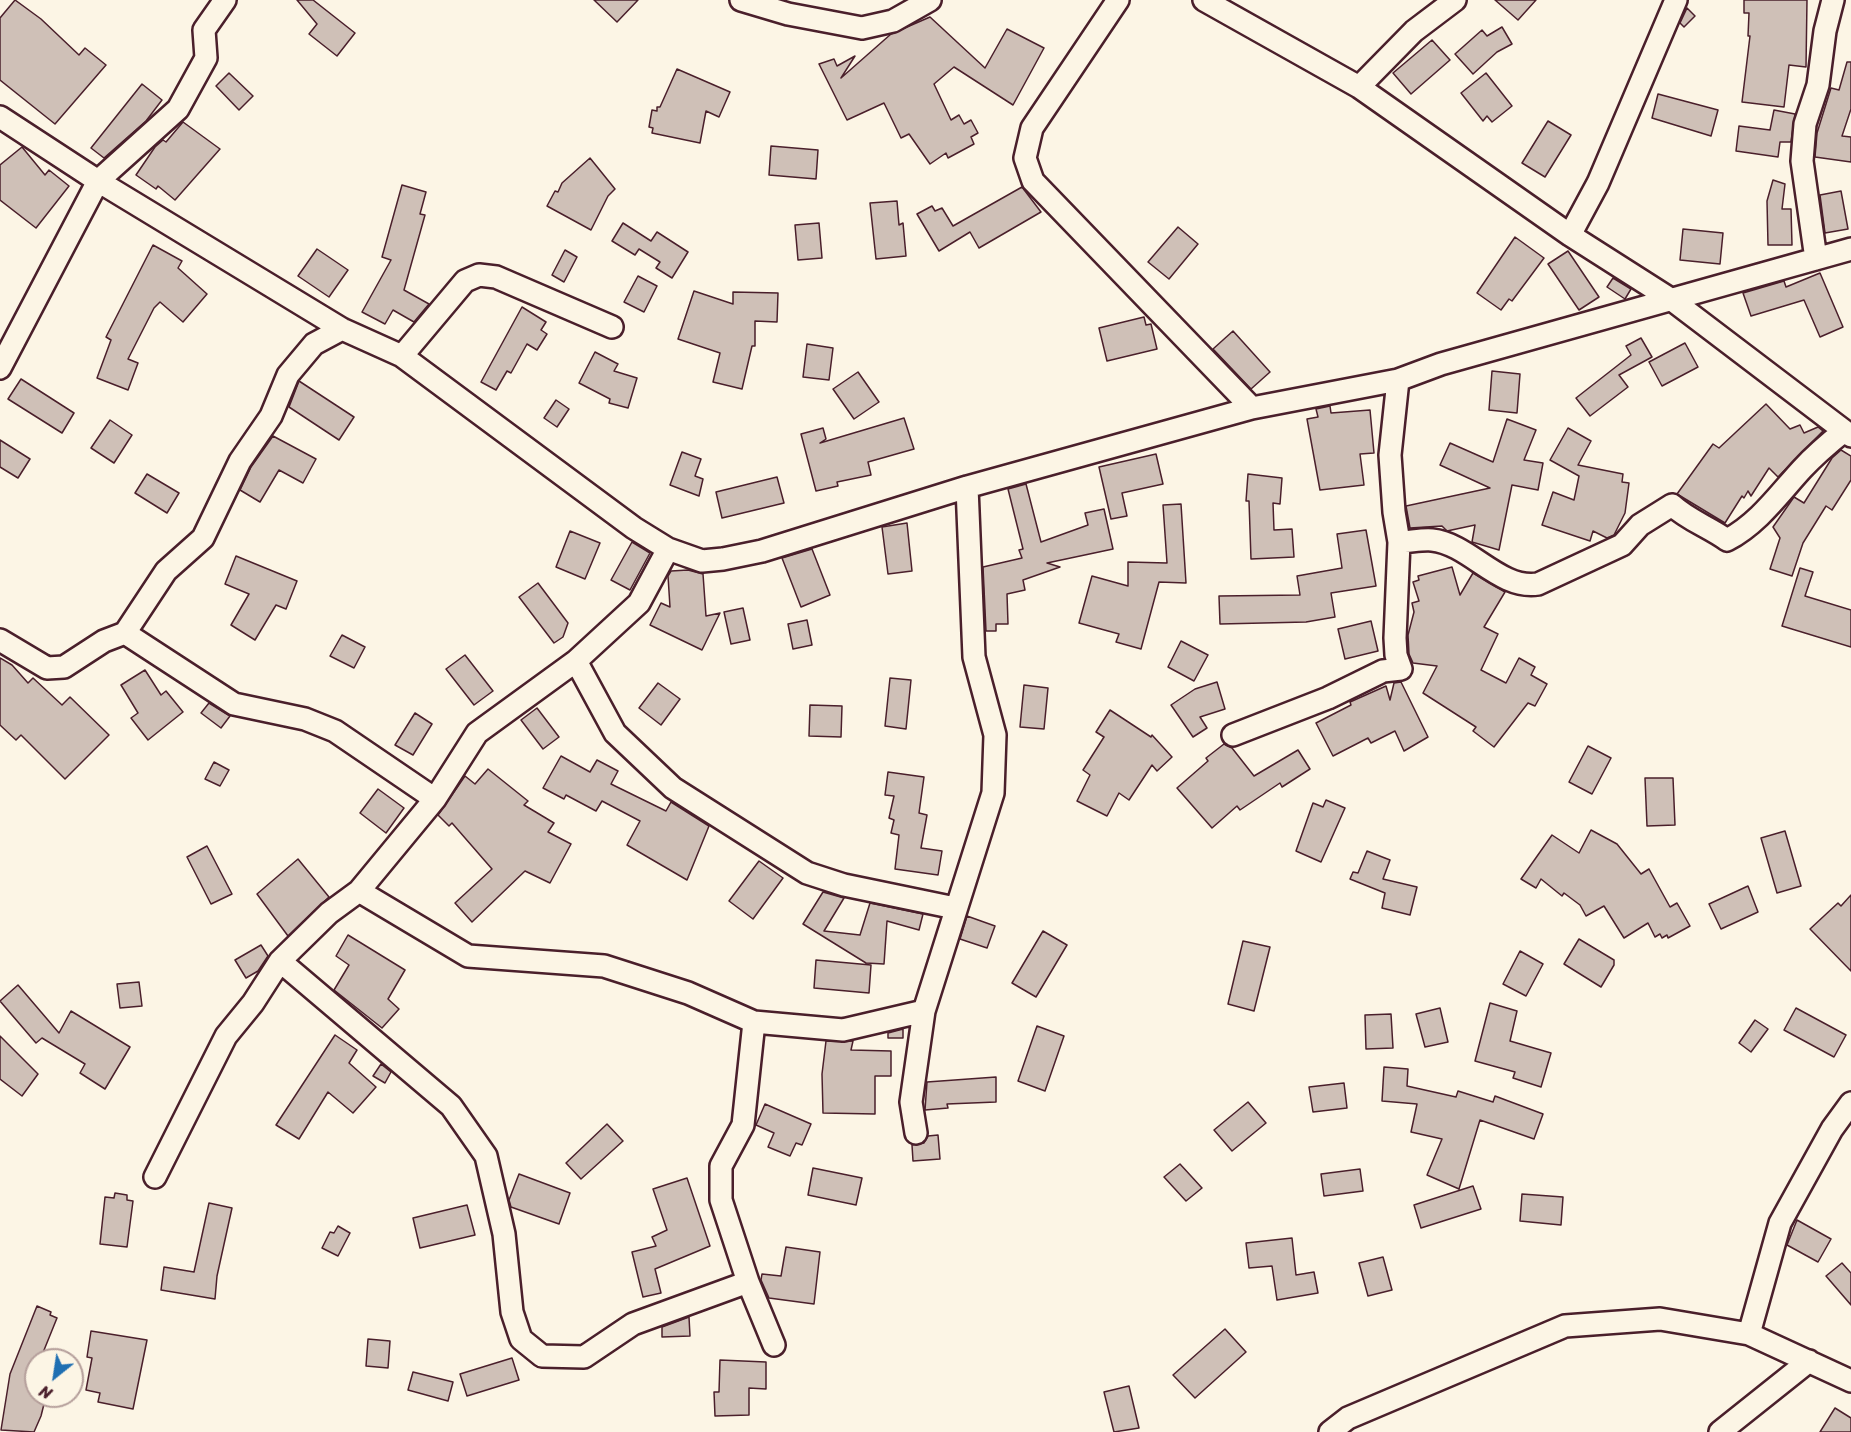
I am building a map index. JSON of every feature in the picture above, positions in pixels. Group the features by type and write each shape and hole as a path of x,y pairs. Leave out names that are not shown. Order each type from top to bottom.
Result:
{"street":[{"path":"0,368 98,182 178,109 206,58 204,30 225,0"},
{"path":"741,0 788,14 861,28 893,21 930,0"},
{"path":"1118,0 1032,128 1025,158 1033,181 1252,408"},
{"path":"1204,0 1359,87 1570,235 1672,300 1847,433 1815,456 1744,531 1727,540 1706,526 1686,518 1672,505 1641,525 1622,545 1538,584 1525,586 1503,576 1469,554 1432,540 1399,543"},
{"path":"1359,87 1414,31 1455,0"},
{"path":"1570,235 1598,183 1676,0"},
{"path":"1816,260 1802,161 1805,124 1818,85 1825,31 1833,0"},
{"path":"0,117 98,182 342,329 402,356 634,528 668,549 702,561 762,551 966,487 1252,408 1398,380 1441,364 1851,249"},
{"path":"402,356 465,280 479,275 495,277 612,327"},
{"path":"0,640 47,668 64,666 104,641 125,633 166,571 203,538 240,461 271,416 288,375 314,344 342,329"},
{"path":"1233,735 1328,698 1383,671 1401,669 1396,655 1395,638 1399,543 1394,512 1390,455 1398,380"},
{"path":"916,1133 911,1102 924,1011 993,793 995,735 974,657 966,487"},
{"path":"155,1177 226,1036 253,1003 280,961 329,913 359,891 435,799 477,733 576,661 639,603 668,549"},
{"path":"125,633 234,704 305,719 335,731 435,799"},
{"path":"576,661 615,733 673,788 807,873 844,885 955,908"},
{"path":"359,891 468,956 604,966 688,993 754,1022 843,1030 924,1011"},
{"path":"280,961 451,1106 486,1156 504,1234 512,1312 522,1340 542,1356 584,1357 633,1324 748,1282"},
{"path":"754,1022 743,1125 721,1166 722,1200 748,1282 774,1345"},
{"path":"1749,1334 1780,1222 1832,1130 1851,1103"},
{"path":"1330,1432 1348,1418 1565,1326 1660,1319 1749,1334 1851,1382"},
{"path":"1720,1432 1809,1361"}],"building":[{"path":"15,0 41,19 79,55 85,48 106,65 55,124 0,80 0,18"},
{"path":"297,0 313,0 355,33 337,56 309,34 317,24"},
{"path":"594,0 638,0 617,22"},
{"path":"1495,0 1536,0 1518,20"},
{"path":"1744,0 1807,0 1806,67 1789,65 1784,107 1742,102 1750,36 1748,36 1749,13 1744,13"},
{"path":"1687,8 1695,16 1684,27 1680,23"},
{"path":"930,17 985,68 1007,29 1044,48 1013,105 954,67 934,84 951,120 959,115 964,124 971,120 978,133 971,137 974,144 948,158 946,153 930,164 909,134 901,138 884,103 847,120 819,64 834,59 837,66 855,56 841,78 891,34"},
{"path":"1502,27 1512,44 1497,52 1473,74 1455,54 1482,30 1487,36"},
{"path":"1432,40 1450,60 1411,94 1393,73"},
{"path":"1847,62 1851,62 1851,109 1842,136 1851,137 1851,162 1815,157 1817,133 1831,88 1839,90"},
{"path":"677,69 730,92 719,117 706,111 700,143 652,133 653,128 649,127 652,110 657,111 657,107 660,107"},
{"path":"229,73 253,96 239,110 216,86"},
{"path":"1486,73 1512,106 1492,122 1487,116 1483,121 1461,93"},
{"path":"142,84 162,100 146,121 104,158 91,148"},
{"path":"1658,94 1718,110 1711,136 1652,118"},
{"path":"1774,110 1795,114 1791,142 1780,142 1778,157 1736,151 1739,126 1770,130"},
{"path":"1548,121 1571,135 1545,177 1522,163"},
{"path":"183,122 220,149 175,200 158,186 156,189 136,175 155,147 163,140 166,142"},
{"path":"771,146 818,150 816,179 769,175"},
{"path":"22,147 45,175 49,170 69,186 36,228 0,200 0,165"},
{"path":"590,158 615,189 608,196 591,230 547,206 562,183"},
{"path":"1773,180 1785,184 1782,209 1791,209 1792,245 1768,245 1767,201"},
{"path":"402,185 426,192 420,214 425,215 404,290 429,304 414,322 393,310 385,324 362,312 391,260 382,257"},
{"path":"1022,187 1041,212 979,248 970,232 939,251 917,214 932,206 935,211 942,208 953,226"},
{"path":"1841,191 1848,229 1825,233 1820,195"},
{"path":"897,201 899,225 903,223 906,256 876,259 870,203"},
{"path":"623,223 651,241 657,232 688,252 672,278 656,268 660,262 639,249 635,255 612,241"},
{"path":"819,223 822,258 798,260 795,225"},
{"path":"1178,227 1198,244 1169,279 1148,262"},
{"path":"1683,229 1723,233 1720,264 1680,260"},
{"path":"1515,237 1544,258 1512,301 1509,299 1501,310 1477,293"},
{"path":"153,245 182,261 178,268 207,294 183,322 160,302 154,308 128,359 138,363 128,390 97,378 111,340 106,337"},
{"path":"317,249 348,270 329,297 298,276"},
{"path":"565,250 577,257 564,282 552,275"},
{"path":"1568,251 1599,297 1579,310 1548,264"},
{"path":"1820,273 1843,327 1820,337 1804,300 1751,316 1743,293 1784,281 1786,287"},
{"path":"638,276 657,286 644,312 624,302"},
{"path":"1613,278 1631,289 1625,299 1607,287"},
{"path":"694,291 733,304 733,292 778,293 777,322 755,321 755,346 752,346 742,389 713,382 720,353 678,339"},
{"path":"522,307 546,322 541,330 547,334 537,350 527,344 511,373 507,371 496,390 481,382"},
{"path":"1144,317 1146,325 1151,324 1157,349 1107,361 1099,328"},
{"path":"1233,331 1270,372 1251,389 1213,349"},
{"path":"1641,338 1652,357 1619,375 1628,387 1590,416 1576,398 1631,355 1626,346"},
{"path":"1685,343 1698,367 1662,386 1649,362"},
{"path":"807,344 833,348 829,380 803,377"},
{"path":"595,352 618,364 614,371 637,378 628,408 609,403 610,399 579,383"},
{"path":"1492,371 1520,374 1517,413 1489,410"},
{"path":"858,372 879,402 854,419 833,389"},
{"path":"21,379 74,413 62,433 8,399"},
{"path":"299,381 354,417 339,440 289,407"},
{"path":"556,400 569,409 557,427 544,418"},
{"path":"1766,404 1790,429 1800,425 1804,433 1818,427 1823,431 1778,477 1769,468 1751,496 1748,491 1744,498 1742,496 1725,523 1677,494 1713,444 1719,448"},
{"path":"1330,406 1331,413 1370,410 1374,453 1360,454 1364,485 1320,490 1307,419 1318,417 1316,409"},
{"path":"904,418 914,449 868,462 871,475 837,482 838,486 816,491 801,434 823,428 826,439 820,443"},
{"path":"1507,419 1536,430 1524,460 1543,463 1538,490 1512,485 1499,550 1472,542 1475,525 1447,531 1442,526 1410,528 1406,506 1490,488 1440,465 1450,443 1493,462"},
{"path":"110,420 132,435 114,463 91,448"},
{"path":"1568,428 1591,441 1578,465 1623,474 1622,482 1629,483 1625,513 1614,535 1607,538 1593,531 1590,541 1542,525 1553,492 1574,500 1579,476 1550,460"},
{"path":"273,436 316,459 303,483 279,470 260,502 240,490 251,467"},
{"path":"0,440 30,459 18,478 0,467"},
{"path":"1841,450 1851,456 1851,480 1832,510 1826,506 1803,543 1792,576 1770,569 1780,538 1773,527 1794,497 1804,503 1832,458"},
{"path":"682,452 701,459 695,476 703,479 699,496 670,485"},
{"path":"1156,454 1163,484 1122,493 1127,516 1111,519 1099,467"},
{"path":"147,474 179,493 167,513 135,493"},
{"path":"1248,474 1282,478 1280,504 1273,503 1274,530 1292,529 1294,557 1251,559 1249,501 1246,501"},
{"path":"777,477 784,503 722,518 716,492"},
{"path":"1026,484 1041,542 1088,525 1085,513 1104,509 1113,549 1047,563 1060,567 1023,580 1025,590 1007,594 1008,624 996,624 996,631 986,631 983,567 1022,558 1019,550 1023,549 1008,489"},
{"path":"1181,504 1186,583 1159,582 1141,649 1116,642 1119,634 1079,623 1092,576 1128,586 1128,562 1167,563 1163,505"},
{"path":"907,523 912,571 888,574 882,527"},
{"path":"1366,530 1376,586 1331,593 1335,617 1306,622 1220,624 1219,596 1300,595 1297,576 1342,568 1337,534"},
{"path":"570,531 600,543 585,579 556,567"},
{"path":"632,542 650,553 630,590 611,580"},
{"path":"812,549 830,595 801,607 782,558"},
{"path":"236,556 297,581 286,609 276,605 255,640 231,625 249,594 225,584"},
{"path":"1452,567 1460,595 1473,573 1505,592 1484,627 1498,634 1481,670 1506,683 1519,658 1535,667 1531,675 1547,684 1535,706 1528,703 1494,747 1473,731 1476,727 1423,693 1437,666 1413,663 1409,654 1408,635 1414,612 1412,603 1419,601 1413,582 1419,580 1418,576"},
{"path":"1800,568 1813,572 1805,596 1851,610 1851,647 1782,626"},
{"path":"688,570 703,574 706,616 720,613 702,650 650,625 661,603 670,607 668,576 671,571"},
{"path":"538,583 568,623 563,637 554,643 519,597"},
{"path":"743,608 750,640 731,644 724,612"},
{"path":"807,620 812,645 793,649 788,624"},
{"path":"1371,621 1378,651 1345,659 1338,629"},
{"path":"342,635 365,647 354,668 330,656"},
{"path":"1181,641 1208,655 1194,681 1168,667"},
{"path":"465,655 493,691 474,705 446,669"},
{"path":"0,658 12,665 28,683 33,678 62,705 70,697 109,735 65,779 21,735 16,740 0,725"},
{"path":"145,670 161,695 166,691 183,712 148,740 131,718 138,713 121,685"},
{"path":"890,678 911,680 906,729 885,726"},
{"path":"1217,682 1225,709 1200,717 1207,728 1193,737 1171,705 1195,689"},
{"path":"1401,682 1428,737 1404,751 1395,731 1371,743 1368,738 1333,756 1316,723 1351,705 1350,702 1386,686 1390,700 1394,683"},
{"path":"658,683 680,699 661,725 639,708"},
{"path":"1024,685 1048,688 1044,729 1020,727"},
{"path":"209,703 230,716 221,728 201,713"},
{"path":"810,705 842,706 841,737 809,736"},
{"path":"537,708 559,737 543,749 521,720"},
{"path":"1110,710 1151,737 1152,735 1172,757 1157,771 1152,765 1129,800 1119,793 1107,816 1077,801 1090,775 1083,770 1104,737 1096,732"},
{"path":"415,713 432,724 413,755 395,745"},
{"path":"1224,744 1232,748 1254,776 1298,750 1310,769 1282,787 1280,783 1240,810 1237,806 1212,828 1177,788 1208,761 1206,758"},
{"path":"1588,746 1611,758 1592,794 1569,782"},
{"path":"561,756 590,772 597,760 618,771 611,784 666,811 671,802 709,826 687,880 627,845 640,821 602,801 596,811 566,795 564,799 543,788"},
{"path":"214,762 229,770 220,786 205,779"},
{"path":"488,769 528,801 524,805 554,823 548,832 571,844 550,883 525,871 472,922 455,903 492,869 452,823 449,826 438,815 465,776 475,784"},
{"path":"888,772 924,777 919,813 927,815 921,848 942,851 938,875 895,869 899,835 891,833 894,820 889,818 894,796 885,795"},
{"path":"1645,778 1673,778 1675,825 1647,826"},
{"path":"378,789 404,808 386,833 360,813"},
{"path":"1326,800 1345,808 1321,862 1296,851 1313,803 1323,807"},
{"path":"1591,830 1617,844 1641,874 1649,869 1670,907 1677,903 1690,926 1668,938 1667,935 1662,938 1660,934 1655,937 1648,923 1624,938 1604,906 1586,916 1580,905 1564,893 1562,896 1541,879 1536,888 1521,879 1552,835 1579,853"},
{"path":"1785,831 1801,886 1777,893 1761,838"},
{"path":"207,846 232,894 211,904 187,857"},
{"path":"1367,851 1390,860 1383,879 1417,887 1410,915 1382,908 1385,893 1350,879 1353,872 1358,873"},
{"path":"298,859 329,897 288,936 257,894"},
{"path":"759,861 783,878 753,919 729,901"},
{"path":"1748,886 1758,912 1721,929 1709,904"},
{"path":"823,892 844,898 824,931 860,935 870,903 923,914 919,930 887,921 884,964 866,963 803,924"},
{"path":"1851,895 1851,971 1810,929 1838,903 1841,906"},
{"path":"967,916 995,926 987,948 960,939"},
{"path":"1043,931 1067,945 1036,997 1012,983"},
{"path":"348,935 405,970 388,999 399,1009 382,1028 334,990 349,965 336,956"},
{"path":"1579,939 1614,960 1614,965 1601,987 1564,964"},
{"path":"1243,941 1270,947 1254,1011 1228,1004"},
{"path":"261,945 268,956 258,971 246,978 235,960"},
{"path":"1520,951 1543,964 1526,996 1503,984"},
{"path":"816,960 871,965 869,993 814,988"},
{"path":"139,982 142,1006 120,1008 117,984"},
{"path":"18,985 59,1033 71,1011 130,1047 105,1089 80,1073 85,1064 42,1038 36,1043 0,1001"},
{"path":"1490,1003 1517,1011 1510,1041 1551,1053 1541,1087 1513,1078 1515,1072 1475,1061"},
{"path":"1440,1008 1448,1042 1425,1047 1416,1014"},
{"path":"1796,1008 1846,1035 1834,1057 1784,1030"},
{"path":"1391,1014 1393,1048 1366,1049 1365,1015"},
{"path":"1755,1020 1768,1029 1751,1052 1739,1043"},
{"path":"1037,1026 1064,1036 1045,1091 1018,1081"},
{"path":"903,1029 903,1038 888,1038 888,1033"},
{"path":"335,1035 357,1050 349,1063 376,1087 353,1113 328,1092 299,1139 276,1125"},
{"path":"0,1036 38,1074 22,1096 0,1079"},
{"path":"826,1041 853,1041 851,1050 891,1051 891,1076 875,1076 875,1114 823,1113 822,1074"},
{"path":"381,1064 391,1072 385,1083 373,1076"},
{"path":"1384,1067 1408,1069 1407,1086 1456,1097 1458,1091 1493,1102 1495,1096 1543,1114 1534,1139 1480,1120 1459,1189 1427,1175 1442,1139 1411,1132 1417,1104 1382,1101"},
{"path":"996,1077 996,1102 947,1104 948,1108 925,1110 927,1082"},
{"path":"1344,1083 1347,1108 1313,1112 1309,1087"},
{"path":"1248,1102 1266,1123 1232,1151 1214,1130"},
{"path":"765,1104 811,1124 802,1145 796,1143 790,1156 768,1147 774,1133 756,1125"},
{"path":"607,1124 623,1141 581,1179 566,1163"},
{"path":"938,1135 940,1159 913,1161 912,1145 924,1143 928,1136"},
{"path":"1180,1164 1202,1188 1186,1201 1164,1177"},
{"path":"813,1168 862,1178 856,1205 808,1195"},
{"path":"1360,1169 1363,1191 1324,1196 1321,1174"},
{"path":"519,1174 570,1193 559,1224 511,1207 509,1200"},
{"path":"687,1178 710,1246 655,1269 661,1293 643,1297 632,1252 656,1246 652,1237 667,1230 653,1189"},
{"path":"1473,1186 1481,1209 1421,1228 1414,1205"},
{"path":"115,1193 127,1195 127,1200 133,1201 127,1247 100,1244 105,1197 114,1198"},
{"path":"1522,1194 1563,1197 1561,1225 1520,1221"},
{"path":"209,1203 232,1208 217,1276 215,1299 161,1290 164,1267 194,1272"},
{"path":"467,1205 475,1235 420,1248 413,1218"},
{"path":"1797,1220 1831,1239 1818,1262 1787,1245"},
{"path":"338,1226 350,1233 338,1256 322,1248 330,1232 334,1233"},
{"path":"1292,1238 1296,1275 1314,1272 1318,1293 1277,1300 1272,1266 1249,1268 1246,1243"},
{"path":"786,1247 820,1252 814,1304 769,1298 761,1280 762,1274 781,1276"},
{"path":"1383,1257 1392,1290 1368,1296 1359,1263"},
{"path":"1842,1263 1851,1273 1851,1305 1826,1276"},
{"path":"37,1306 51,1312 50,1315 57,1318 45,1348 24,1348 24,1408 43,1408 34,1432 1,1430 10,1374"},
{"path":"689,1317 690,1336 662,1337 662,1327"},
{"path":"1225,1329 1246,1352 1195,1398 1173,1375"},
{"path":"91,1331 147,1340 133,1409 98,1402 100,1393 86,1390 92,1358 87,1357"},
{"path":"368,1339 390,1341 388,1368 366,1366"},
{"path":"512,1358 519,1380 467,1396 460,1374"},
{"path":"720,1360 766,1362 766,1389 749,1388 749,1415 715,1416 714,1392 719,1392"},
{"path":"413,1372 453,1382 448,1401 408,1390"},
{"path":"1129,1386 1139,1428 1114,1432 1104,1392"},
{"path":"1835,1408 1851,1418 1851,1432 1820,1432"}]}
